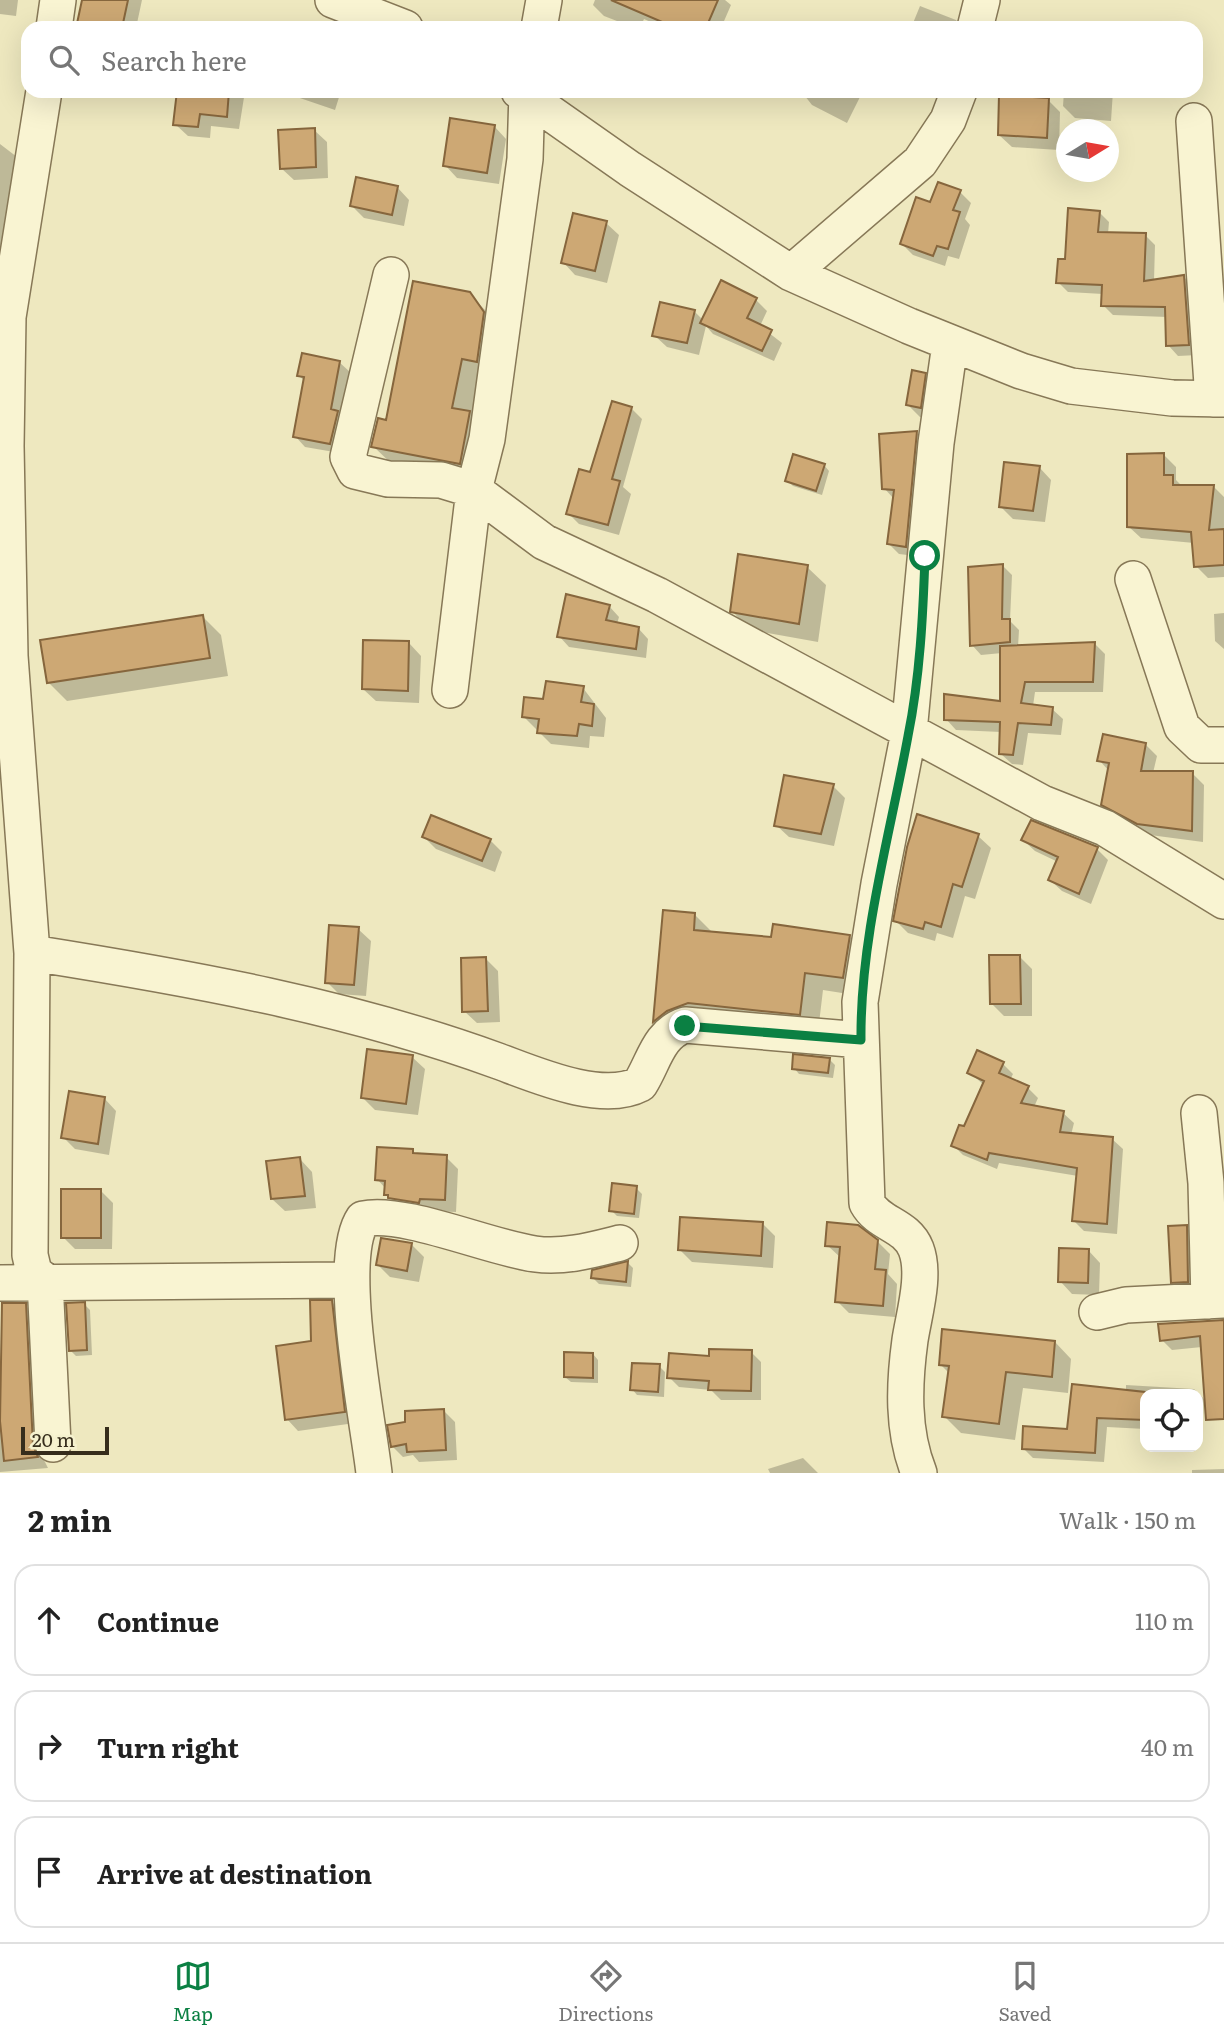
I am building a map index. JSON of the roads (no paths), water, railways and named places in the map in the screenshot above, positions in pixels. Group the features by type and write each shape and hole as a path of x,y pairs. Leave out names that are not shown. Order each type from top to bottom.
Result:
{"street":[{"path":"55,21 58,0"},
{"path":"333,0 387,21"},
{"path":"540,21 544,0"},
{"path":"977,21 982,0"},
{"path":"43,98 8,317 6,382 10,656 32,953 30,1255 34,1272 45,1281 54,1444"},
{"path":"450,690 474,491 487,439 523,172 524,98"},
{"path":"532,98 641,176 791,273 950,344 1021,372 1071,386 1147,396 1218,399 1194,121"},
{"path":"791,273 920,162 948,120 956,98"},
{"path":"391,275 348,457 355,471 387,479 441,480 474,491 544,542 657,595 1042,803 1105,828 1224,901"},
{"path":"919,1473 911,1447 904,1399 918,1257 905,1231 876,1216 867,1203 864,1183 866,1104 860,1002 879,884 909,732 936,443 950,344"},
{"path":"1133,579 1182,727 1201,745 1224,745"},
{"path":"32,953 260,993 426,1035 525,1071 586,1088 615,1092 640,1084 662,1040 674,1029 685,1026 861,1040"},
{"path":"1097,1312 1126,1305 1217,1301 1199,1114"},
{"path":"374,1473 350,1280 363,1219 375,1216 534,1254 563,1256 620,1243"},
{"path":"0,1283 350,1280"}]}
